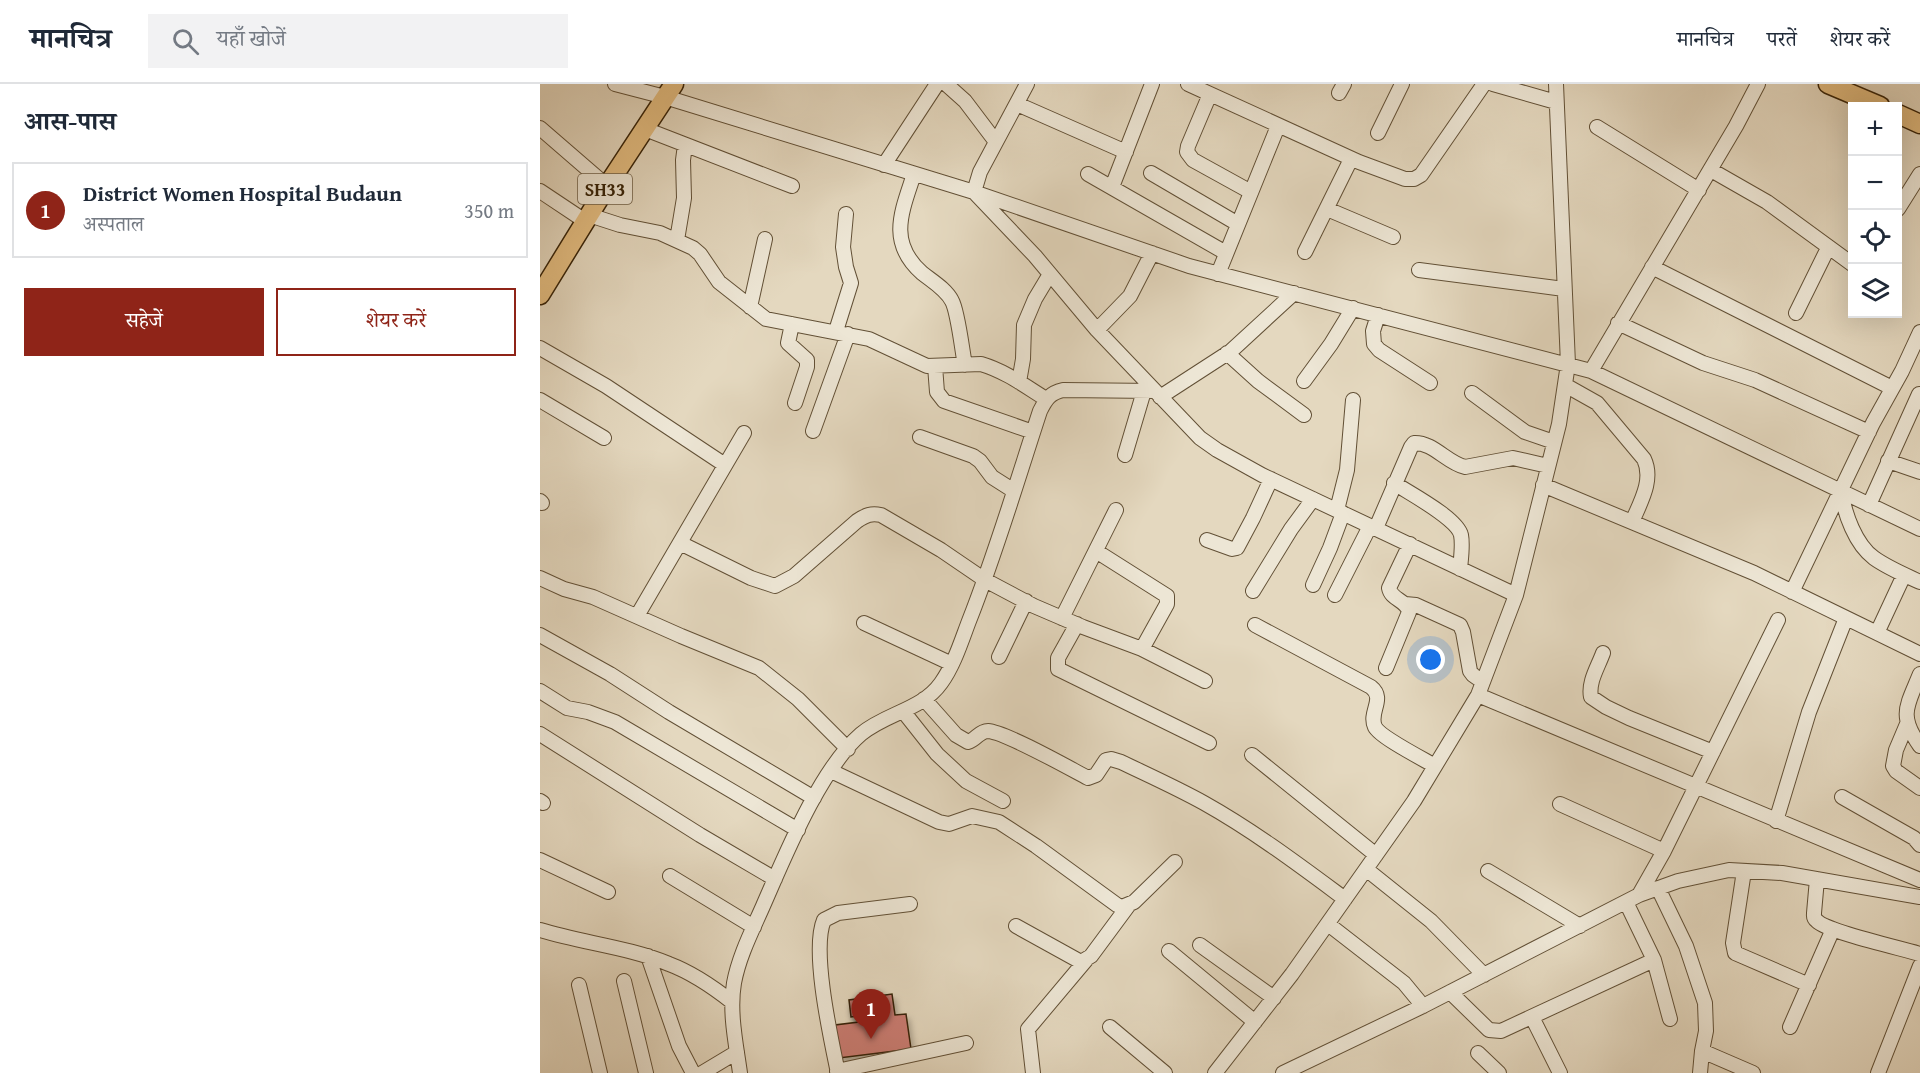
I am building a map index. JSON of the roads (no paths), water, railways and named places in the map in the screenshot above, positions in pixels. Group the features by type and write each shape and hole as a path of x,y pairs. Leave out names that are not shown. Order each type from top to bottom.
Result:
{"main road":[{"path":"1828,84 1871,102"},
{"name":"SH33","path":"540,295 607,186 670,91"},
{"path":"1902,116 1920,124"}],"street":[{"path":"615,84 670,91 884,165 974,192 1218,274 1591,371 1920,529"},
{"path":"884,165 937,84"},
{"path":"946,84 965,100 996,142"},
{"path":"974,192 980,172 1027,84"},
{"path":"1112,187 1152,84"},
{"path":"1188,84 1351,159 1395,176 1414,179 1421,175 1484,84"},
{"path":"1378,133 1402,84"},
{"path":"1493,84 1556,102"},
{"path":"1215,1073 1274,998 1414,801 1478,695 1515,595 1554,442 1568,364 1556,84"},
{"path":"1591,371 1711,170 1758,84"},
{"path":"1210,94 1188,146 1189,156 1251,192"},
{"path":"1017,104 1125,152"},
{"path":"1218,274 1278,126"},
{"path":"540,128 607,186"},
{"path":"1597,128 1699,189"},
{"path":"645,129 792,186"},
{"path":"676,240 684,198 685,145"},
{"path":"1305,252 1351,159"},
{"path":"1711,170 1767,202 1848,261"},
{"path":"1151,173 1238,224"},
{"path":"914,174 900,216 901,237 914,266 944,291 954,304 965,365"},
{"path":"1088,174 1226,253"},
{"path":"1902,203 1920,174"},
{"path":"540,192 587,218 660,233 676,240 700,254 719,282 766,319 842,333 879,343 919,363 935,366 981,364 1003,372 1046,399"},
{"path":"974,192 1050,274 1153,393 1209,444 1271,479 1515,595"},
{"path":"1327,209 1394,237"},
{"path":"813,431 842,333 851,283 843,247 846,214"},
{"path":"750,307 765,239"},
{"path":"1796,313 1828,248"},
{"path":"1097,330 1130,296 1152,253"},
{"path":"1652,267 1894,385 1919,394 1869,505"},
{"path":"1419,270 1564,289"},
{"path":"1019,382 1023,359 1024,324 1050,274"},
{"path":"740,1073 732,1002 734,982 741,956 775,879 814,798 848,749 861,734 924,699 941,684 952,664 985,580 1046,399 1054,392 1063,390 1153,393 1227,353 1250,335 1293,293"},
{"path":"1304,381 1353,308"},
{"path":"1378,315 1373,331 1374,344 1379,350 1430,383"},
{"path":"792,324 788,343 807,360 807,367 795,403"},
{"path":"1618,324 1703,363 1755,380 1869,432"},
{"path":"1792,592 1920,332"},
{"path":"540,348 606,386 725,465"},
{"path":"1227,353 1258,381 1304,415"},
{"path":"935,366 937,392 944,400 1033,432"},
{"path":"1565,385 1597,403 1647,465 1646,486 1632,522"},
{"path":"1125,455 1153,393"},
{"path":"1472,393 1524,432 1554,442"},
{"path":"540,400 604,438"},
{"path":"1313,585 1330,548 1340,511 1347,470 1353,400"},
{"path":"637,616 744,434"},
{"path":"920,437 980,460 992,477 1014,491"},
{"path":"1335,595 1373,527 1414,443 1423,444 1457,466 1465,467 1514,458 1548,466"},
{"path":"1888,461 1920,472"},
{"path":"1207,540 1232,549 1237,548 1271,479"},
{"path":"1394,483 1443,516 1459,530 1461,536 1460,568"},
{"path":"1543,486 1754,573 1920,654"},
{"path":"1841,492 1844,506 1867,552 1883,564 1920,582"},
{"path":"1253,591 1291,529 1313,499"},
{"path":"1062,618 1116,510"},
{"path":"680,543 750,578 775,586 794,576 857,521 874,513 891,520 985,580 1026,601 1062,618 1142,649 1205,681"},
{"path":"1386,668 1409,612 1405,604 1391,596 1389,588 1410,544"},
{"path":"1096,551 1167,596 1167,604 1142,649"},
{"path":"1877,633 1904,575"},
{"path":"540,578 564,589 593,597 759,668 798,699 848,749"},
{"path":"999,657 1026,601"},
{"path":"1405,604 1416,605 1460,626 1470,671 1483,682"},
{"path":"1776,821 1809,712 1846,618"},
{"path":"1640,895 1778,620"},
{"path":"864,623 952,664"},
{"path":"1077,624 1058,658 1058,669 1122,702 1209,742"},
{"path":"1255,625 1371,687 1377,692 1378,698 1373,719 1379,732 1435,766"},
{"path":"540,635 610,674 669,712 814,798"},
{"path":"1604,653 1591,683 1592,697 1629,718 1713,752"},
{"path":"1920,674 1907,707 1907,724 1896,750 1893,766 1896,771 1920,788"},
{"path":"540,691 567,708 588,712 615,722 798,830"},
{"path":"1478,695 1920,880"},
{"path":"924,699 956,735 968,742 984,731 991,731 1088,778 1096,775 1106,759 1120,762 1202,801 1237,822 1345,899"},
{"path":"903,711 937,754 966,781 1003,801"},
{"path":"1907,724 1920,746"},
{"path":"540,734 700,835 775,879"},
{"path":"1252,755 1376,855"},
{"path":"831,771 939,822 949,824 972,816 999,822 1117,905 1128,906"},
{"path":"1842,797 1914,838 1920,845"},
{"path":"1560,804 1664,851"},
{"path":"540,860 608,892"},
{"path":"1033,1073 1028,1029 1128,906 1175,862"},
{"path":"1366,869 1431,921 1484,975"},
{"path":"1283,1073 1423,1006 1640,895 1678,881 1729,870 1782,873 1920,897"},
{"path":"1488,871 1580,926"},
{"path":"1744,871 1734,943 1735,953 1809,985"},
{"path":"669,876 754,927"},
{"path":"1817,879 1814,918 1823,925 1920,954"},
{"path":"1658,888 1686,946 1705,1003 1706,1031 1700,1073"},
{"path":"1626,902 1654,960 1670,1019"},
{"path":"910,904 838,913 824,920 820,930 819,947 828,1028 838,1072 966,1043"},
{"path":"1328,924 1404,983 1423,1006"},
{"path":"1016,926 1074,959 1081,962 1086,960"},
{"path":"1790,1027 1833,929"},
{"path":"540,930 648,956 710,985 732,1002"},
{"path":"1200,945 1274,998"},
{"path":"1169,951 1255,1022"},
{"path":"648,956 679,1046 693,1073"},
{"path":"1450,992 1489,1030 1495,1032 1654,960"},
{"path":"1878,1073 1920,966"},
{"path":"624,981 646,1073"},
{"path":"579,985 600,1073"},
{"path":"1532,1017 1560,1073"},
{"path":"1110,1027 1165,1073"},
{"path":"1702,1051 1753,1073"},
{"path":"702,1073 737,1052"},
{"path":"1478,1053 1498,1073"}],"place":[{"name":"District Women Hospital Budaun","path":"871,1039"}]}
